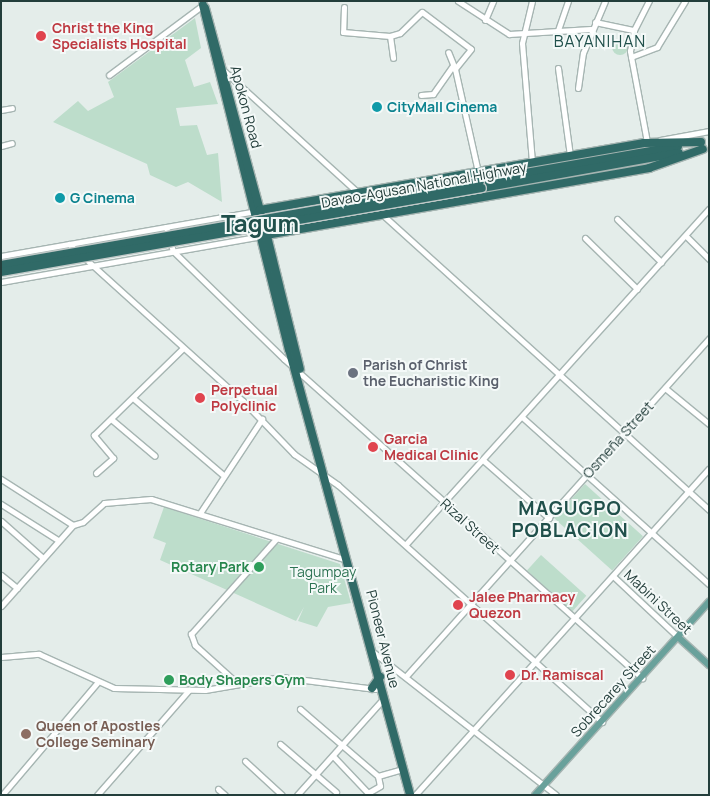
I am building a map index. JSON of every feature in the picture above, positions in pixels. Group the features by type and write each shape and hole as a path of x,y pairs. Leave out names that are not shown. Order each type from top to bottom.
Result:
{"highway":[{"name":"Apokon Road","path":"203,3 214,62 257,214"},
{"name":"Apokon Road","path":"203,3 224,71 257,214"},
{"name":"Davao-Agusan National Highway","path":"166,231 359,193 644,143 705,145"},
{"name":"Davao-Agusan National Highway","path":"1,265 705,145"},
{"name":"Davao-Agusan National Highway","path":"169,248 262,232 382,215 648,168 705,145"},
{"name":"Davao-Agusan National Highway","path":"1,272 481,184"},
{"name":"Pioneer Avenue","path":"257,214 323,466 350,560 410,795"},
{"path":"314,470 323,466"},
{"path":"372,688 380,677"}],"main road":[{"name":"Sobrecarey Street","path":"535,795 709,602"},
{"name":"Mabini Street","path":"678,638 709,665"}],"street":[{"path":"458,1 504,32 522,34 591,29"},
{"path":"485,20 493,1"},
{"path":"532,1 522,34 532,162"},
{"path":"558,30 568,1"},
{"path":"578,88 591,29 605,1"},
{"path":"649,1 634,30 631,57 644,143 709,131"},
{"path":"631,57 657,47 685,1"},
{"path":"109,75 203,3"},
{"path":"344,7 342,32 390,36 400,33 422,12 470,46 470,53 453,68 433,94 421,95"},
{"path":"594,22 634,30"},
{"path":"390,36 393,58"},
{"path":"448,52 478,172"},
{"path":"214,62 709,510"},
{"path":"558,68 570,156"},
{"path":"1,110 12,108"},
{"path":"1,146 12,143"},
{"path":"406,544 560,376 709,209"},
{"path":"616,219 661,262"},
{"path":"1,256 69,244 166,231 169,248 90,266 1,282"},
{"path":"686,236 709,259"},
{"path":"585,238 637,289"},
{"path":"69,244 90,266 262,419 314,470 326,476 406,544 602,722"},
{"name":"Rizal Street","path":"169,248 299,374 642,678"},
{"name":"Osmeña Street","path":"407,675 709,338"},
{"path":"96,473 113,458 93,437 183,348"},
{"path":"665,388 709,424"},
{"path":"133,398 222,474"},
{"path":"522,417 709,584"},
{"path":"110,419 155,456"},
{"path":"200,513 222,474 262,419"},
{"path":"483,460 549,518"},
{"path":"415,795 537,662 709,469"},
{"path":"1,479 73,525"},
{"path":"1,606 73,525 83,522 104,503 120,499 151,499 200,513 276,539 350,560"},
{"path":"1,504 58,540"},
{"path":"1,521 43,558"},
{"path":"237,682 195,645 191,634 276,539"},
{"path":"1,574 17,588"},
{"name":"Mabini Street","path":"613,576 678,638"},
{"path":"374,652 407,675 556,795"},
{"path":"2,656 39,654 97,683 189,690 237,682 290,677 372,688 384,693 342,746 296,795"},
{"path":"2,795 97,683"},
{"path":"97,795 189,690"},
{"path":"300,709 378,776 380,786 368,793 333,756"},
{"path":"280,744 336,792"},
{"path":"245,762 282,795"},
{"path":"378,776 403,769"},
{"path":"218,789 225,795"}],"green space":[{"path":"195,18 201,48 185,60 194,87 210,82 218,104 176,108 180,126 197,125 207,155 218,153 222,202 188,182 176,187 150,175 147,164 53,122 78,101 88,111 114,97 108,82"},
{"path":"620,39 626,41 628,47 626,53 620,55 614,53 612,47 614,41"},
{"path":"585,484 643,536 612,570 554,518"},
{"name":"Rotary Park","path":"164,507 340,564 351,603 328,607 317,627 298,621 304,607 296,621 160,560 166,543 153,538"},
{"path":"541,555 586,596 572,611 527,571"}],"place":[{"name":"Christ the King Specialists Hospital","path":"41,36"},
{"name":"CityMall Cinema","path":"377,107"},
{"name":"G Cinema","path":"60,198"},
{"name":"Parish of Christ the Eucharistic King","path":"353,373"},
{"name":"Perpetual Polyclinic","path":"200,398"},
{"name":"Garcia Medical Clinic","path":"373,447"},
{"name":"Rotary Park","path":"259,567"},
{"name":"Jalee Pharmacy Quezon","path":"458,605"},
{"name":"Dr. Ramiscal","path":"510,675"},
{"name":"Body Shapers Gym","path":"169,680"},
{"name":"Queen of Apostles College Seminary","path":"26,734"}],"district":[{"name":"BAYANIHAN","path":"600,41"},
{"name":"Tagum","path":"260,223"},
{"name":"MAGUGPO POBLACION","path":"570,520"}],"park label":[{"name":"Tagumpay Park","path":"323,580"}]}
